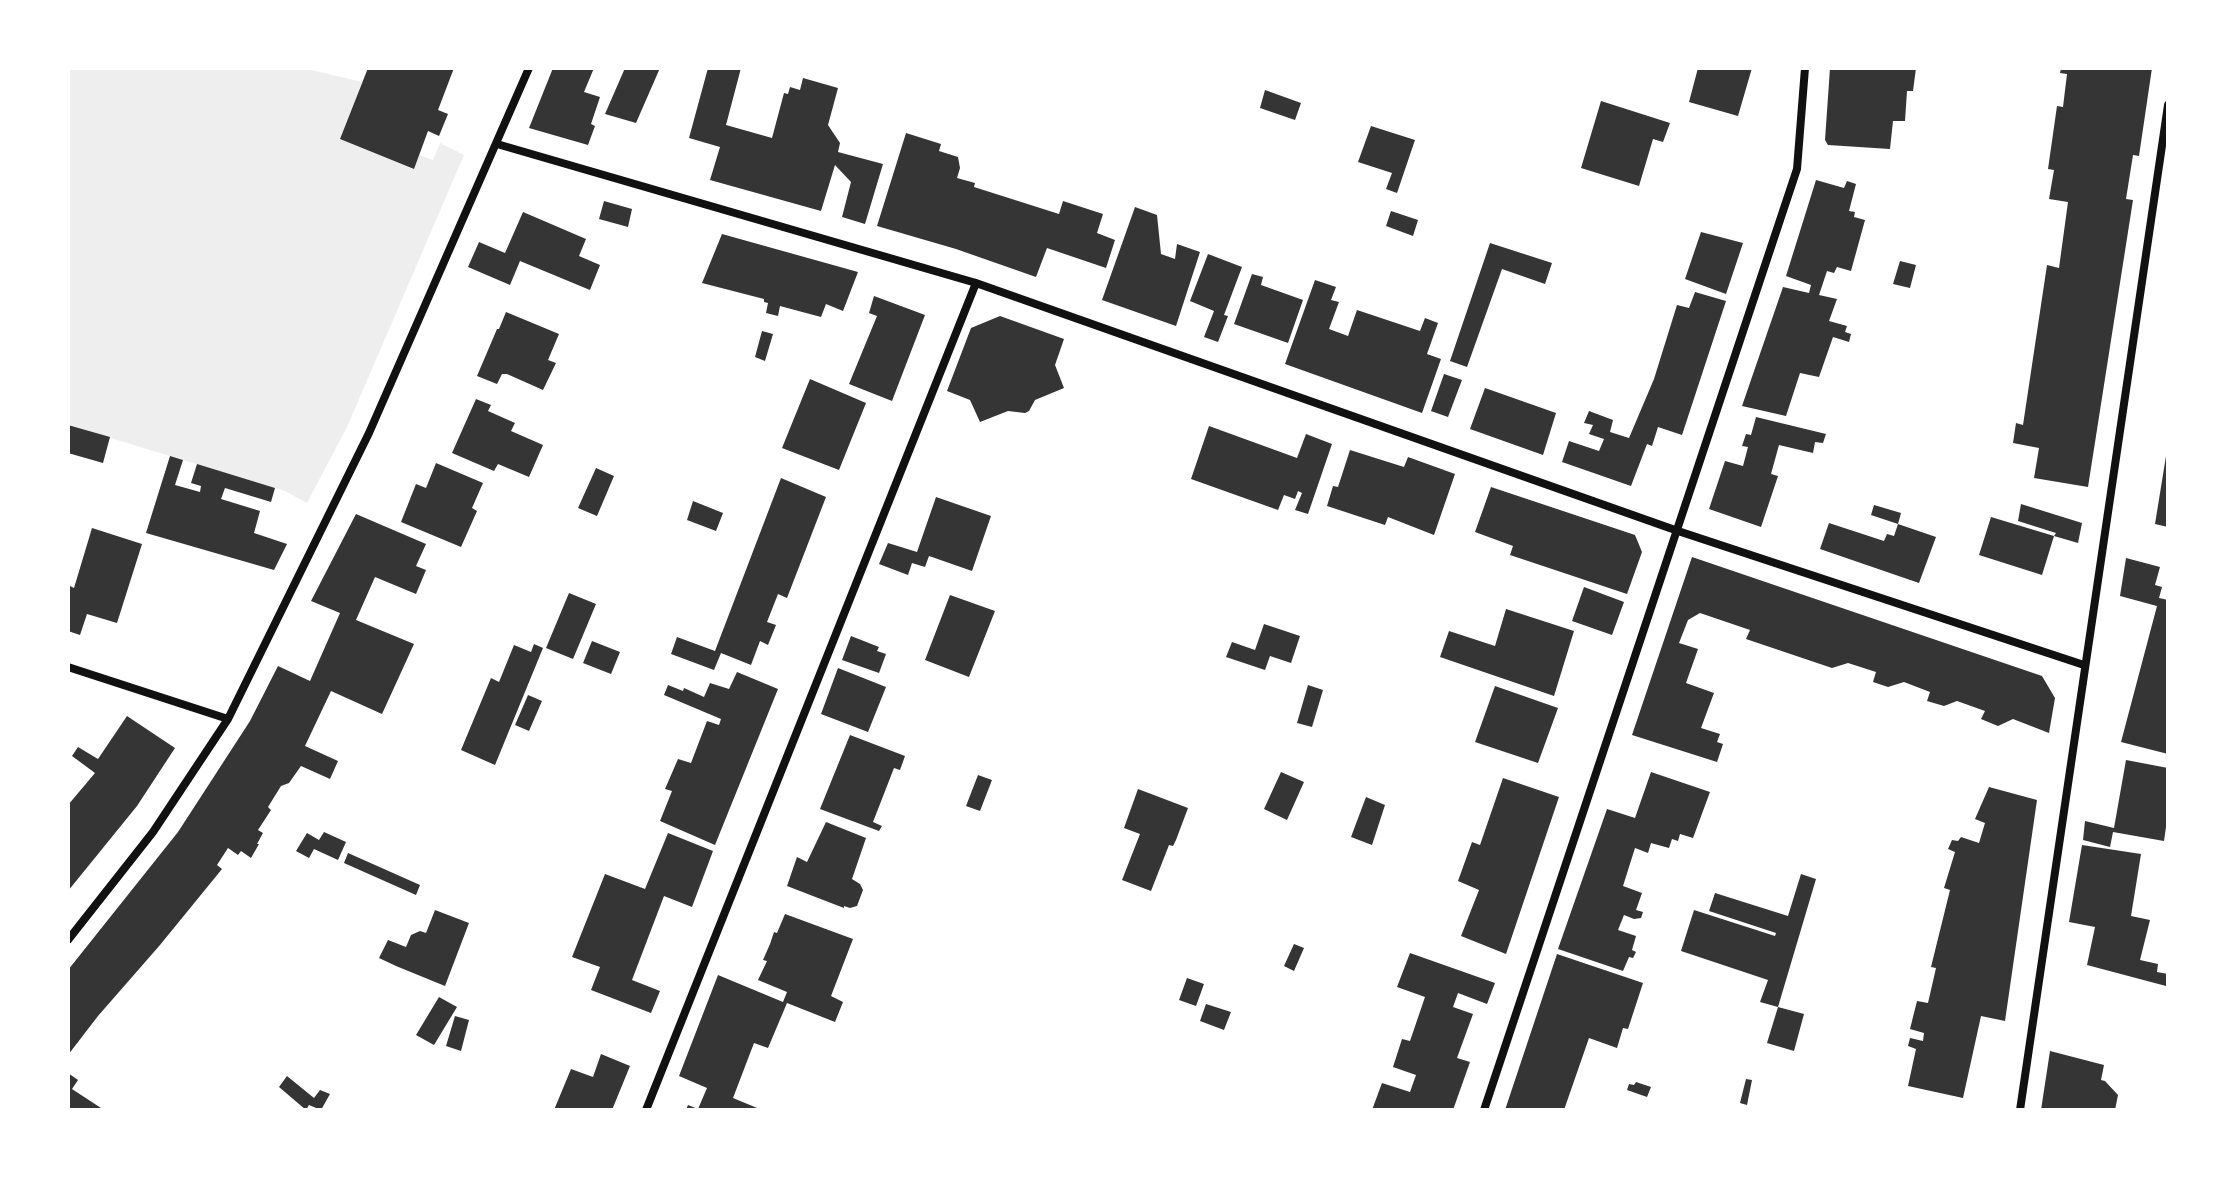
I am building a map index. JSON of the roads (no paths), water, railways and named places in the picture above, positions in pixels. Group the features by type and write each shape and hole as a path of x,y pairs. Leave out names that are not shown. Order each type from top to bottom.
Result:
{"street":[{"path":"68,940 153,832 228,719 369,433 529,68"},
{"path":"1484,1110 1797,169 1805,68"},
{"path":"2020,1110 2168,105"},
{"path":"497,144 976,283 1678,531 2084,665"},
{"path":"646,1110 976,283"},
{"path":"68,667 228,719"}]}
